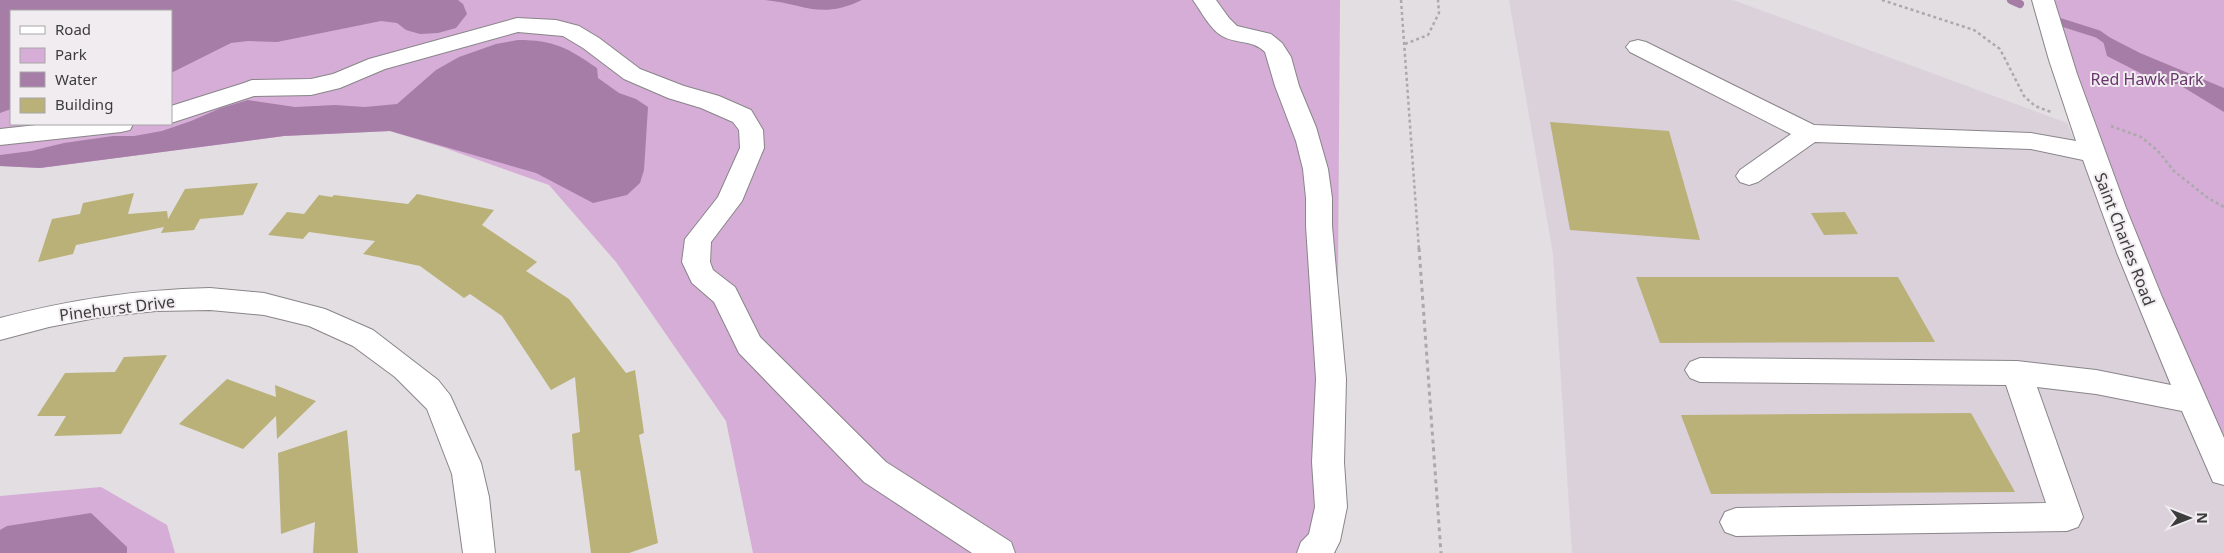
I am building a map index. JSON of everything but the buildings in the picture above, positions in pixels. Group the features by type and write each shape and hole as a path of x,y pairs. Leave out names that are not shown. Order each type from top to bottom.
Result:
{"street":[{"path":"1204,0 1214,9 1217,19 1233,33 1255,37 1270,44 1282,63 1286,82 1300,116 1318,177 1321,210 1319,226 1331,379 1328,462 1331,507 1324,541 1313,553"},
{"name":"Saint Charles Road","path":"2043,0 2092,153 2151,305 2224,472"},
{"path":"172,115 252,88 311,87 340,80 377,64 516,25 556,27 571,32 591,43 632,74 676,92 710,102 742,116 751,130 752,148 729,201 698,239 696,262 702,276 725,295 749,345 875,472 999,553"},
{"path":"1638,47 1810,133 2031,142 2092,153"},
{"path":"0,137 112,125"},
{"path":"1749,176 1810,133"},
{"name":"Pinehurst Drive","path":"0,329 92,308 132,302 197,299 234,301 290,310 343,328 396,360 437,400 465,463 475,505 479,553"},
{"path":"1700,370 2017,373 2096,382 2192,401"},
{"path":"1736,522 2067,518 2017,373"}],"path":[{"path":"1401,0 1441,553"},
{"path":"1405,44 1428,35 1439,13 1438,0"},
{"path":"1882,0 1974,30 2000,49 2024,96 2035,106 2055,113"},
{"path":"2104,124 2141,137 2158,152 2174,171 2208,198 2224,207"}],"shaded area":[{"path":"1509,0 1733,0 2067,123 2224,484 2224,553 1572,553 1553,254"}],"green space":[{"path":"0,0 1340,0 1336,553 753,553 726,421 616,262 549,185 445,148 390,131 284,136 40,168 0,166"},
{"name":"Red Hawk Park","path":"2045,0 2224,0 2224,469"},
{"path":"101,487 167,525 175,553 0,553 0,496"}],"water":[{"path":"0,0 458,0 463,4 467,14 456,28 438,33 420,34 406,30 397,23 381,21 277,42 248,41 231,43 172,72 172,10 10,10 10,109 0,113"},
{"path":"765,0 862,0 847,6 823,10"},
{"path":"2101,33 2140,53 2224,88 2224,112 2178,84 2165,84 2107,56"},
{"path":"531,40 560,46 569,50 597,68 598,78 619,93 636,99 648,107 644,170 640,183 627,195 593,203 536,173 390,131 284,136 40,168 0,166 0,155 31,151 64,143 113,136 134,136 162,131 221,108 248,100 295,107 335,105 365,107 397,104 436,70 459,57 496,44"},
{"path":"91,513 127,547 127,553 0,553 0,530 7,526"}],"waterway":[{"path":"2011,0 2020,4"},
{"path":"2060,22 2098,34 2112,44"}]}
